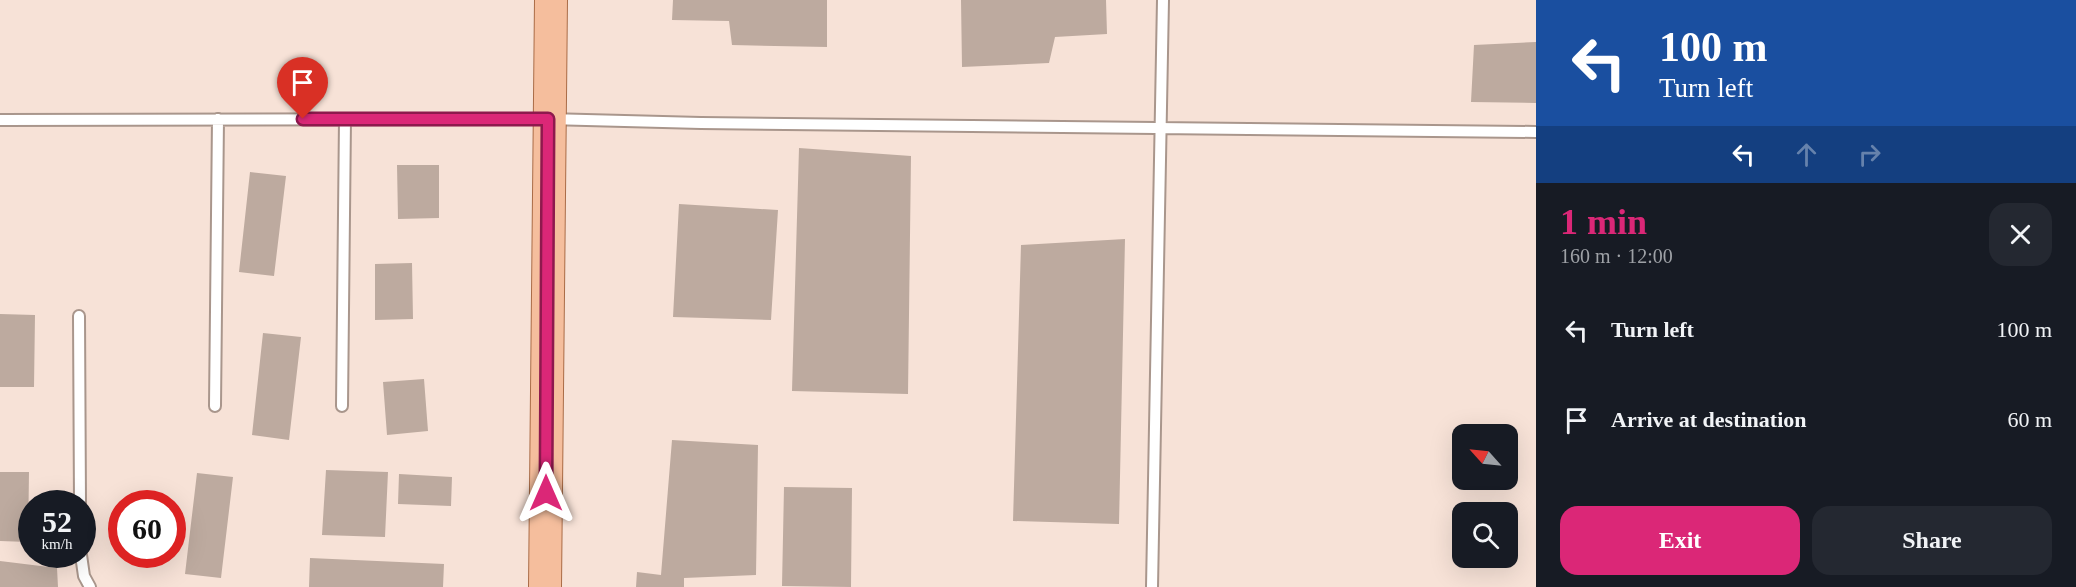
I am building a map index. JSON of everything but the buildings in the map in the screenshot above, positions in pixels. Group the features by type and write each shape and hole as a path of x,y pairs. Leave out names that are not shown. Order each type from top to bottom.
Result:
{"main road":[{"path":"545,587 551,0"}],"lane":[{"path":"1152,587 1163,0"},
{"path":"215,406 218,119"},
{"path":"342,406 345,119"},
{"path":"0,120 548,119 1536,132"},
{"path":"79,316 80,490"},
{"path":"83,568 90,587"}],"route":[{"path":"303,119 548,119 546,493"}]}
